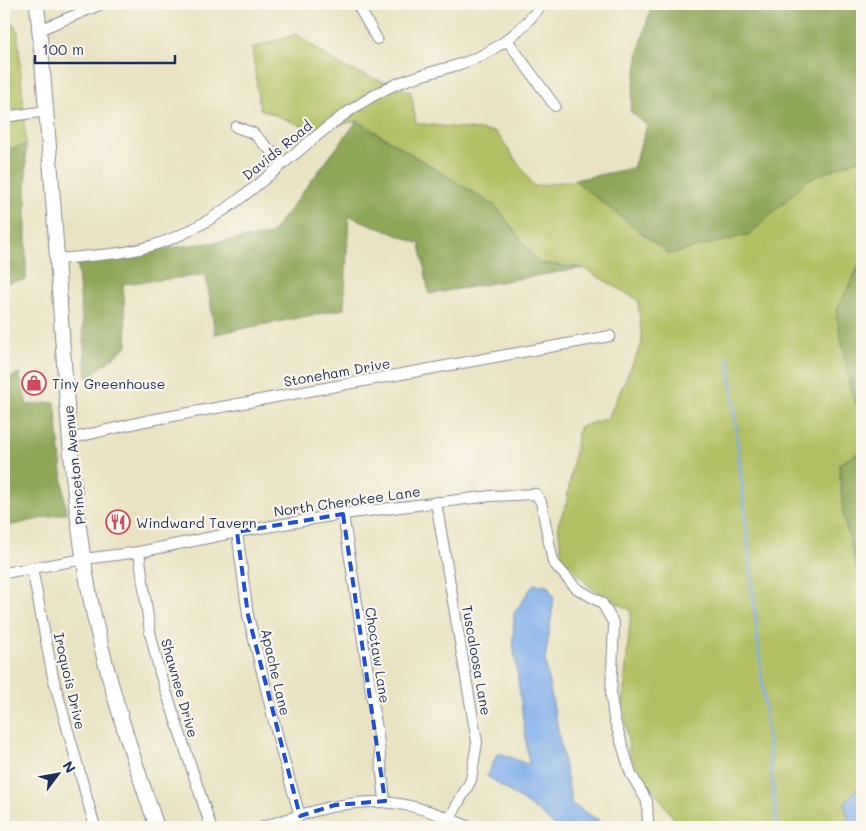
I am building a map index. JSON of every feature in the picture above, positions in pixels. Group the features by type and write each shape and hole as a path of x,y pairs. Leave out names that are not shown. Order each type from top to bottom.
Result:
{"main road":[{"name":"Princeton Avenue","path":"37,4 48,111 70,439 84,559 105,663 120,719 157,827"}],"street":[{"path":"39,30 102,4"},
{"path":"357,4 377,39"},
{"name":"Davids Road","path":"57,259 147,247 197,226 232,204 340,117 374,95 407,79 474,59 507,40 524,27 542,4"},
{"path":"507,40 555,106"},
{"path":"4,117 48,111"},
{"path":"236,127 253,133 283,162"},
{"name":"Stoneham Drive","path":"70,439 145,421 610,336"},
{"name":"North Cherokee Lane","path":"4,573 84,559 139,552 237,532 343,514 436,502 536,494 541,502 553,562 576,588 602,603 614,624 611,696 614,718 631,774 647,801 648,821"},
{"name":"Tuscaloosa Lane","path":"436,502 477,742 471,780 450,818"},
{"name":"Choctaw Lane","path":"343,514 378,736 385,801"},
{"name":"Apache Lane","path":"237,532 250,624 281,750 300,816"},
{"name":"Shawnee Drive","path":"139,552 150,632 160,673 211,827"},
{"name":"Iroquois Drive","path":"32,568 53,677 95,827"},
{"path":"263,827 335,806 385,801 408,804 450,818 469,827"},
{"path":"4,815 8,827"}],"highlighted area":[{"path":"343,514 385,801 335,805 300,816 248,615 237,532"}],"green space":[{"path":"652,4 862,4 862,161 856,160 808,180 750,234 669,254 574,180 633,168 647,126 630,111 639,51"},
{"path":"4,10 18,32 26,145 4,151"},
{"path":"296,34 341,66 411,92 416,123 496,132 534,186 574,180 669,254 750,234 808,180 856,160 862,161 862,260 836,312 852,396 862,416 862,451 839,464 843,514 862,589 862,783 845,803 850,827 680,827 630,758 623,701 631,611 590,587 562,557 558,524 566,505 579,427 608,418 642,343 638,300 583,268 538,263 497,207 358,121 310,129 260,109 252,48"},
{"path":"357,121 497,207 538,263 583,268 429,294 420,244 349,216 344,309 215,334 206,275 123,284 127,346 87,379 77,260 270,235"},
{"path":"26,145 26,280 4,283 4,151"},
{"path":"862,260 862,416 852,396 836,312"},
{"path":"19,373 27,405 55,402 66,513 4,527 4,381"},
{"path":"862,451 862,589 843,514 839,464"}],"water":[{"path":"534,584 548,586 554,598 545,661 572,804 600,821 605,827 556,827 543,815 487,776 498,752 529,765 513,641 514,613"},
{"path":"862,783 862,827 850,827 845,803"}],"waterway":[{"path":"729,358 777,827"}],"place":[{"name":"Tiny Greenhouse","path":"34,383"},
{"name":"Windward Tavern","path":"118,522"}]}
